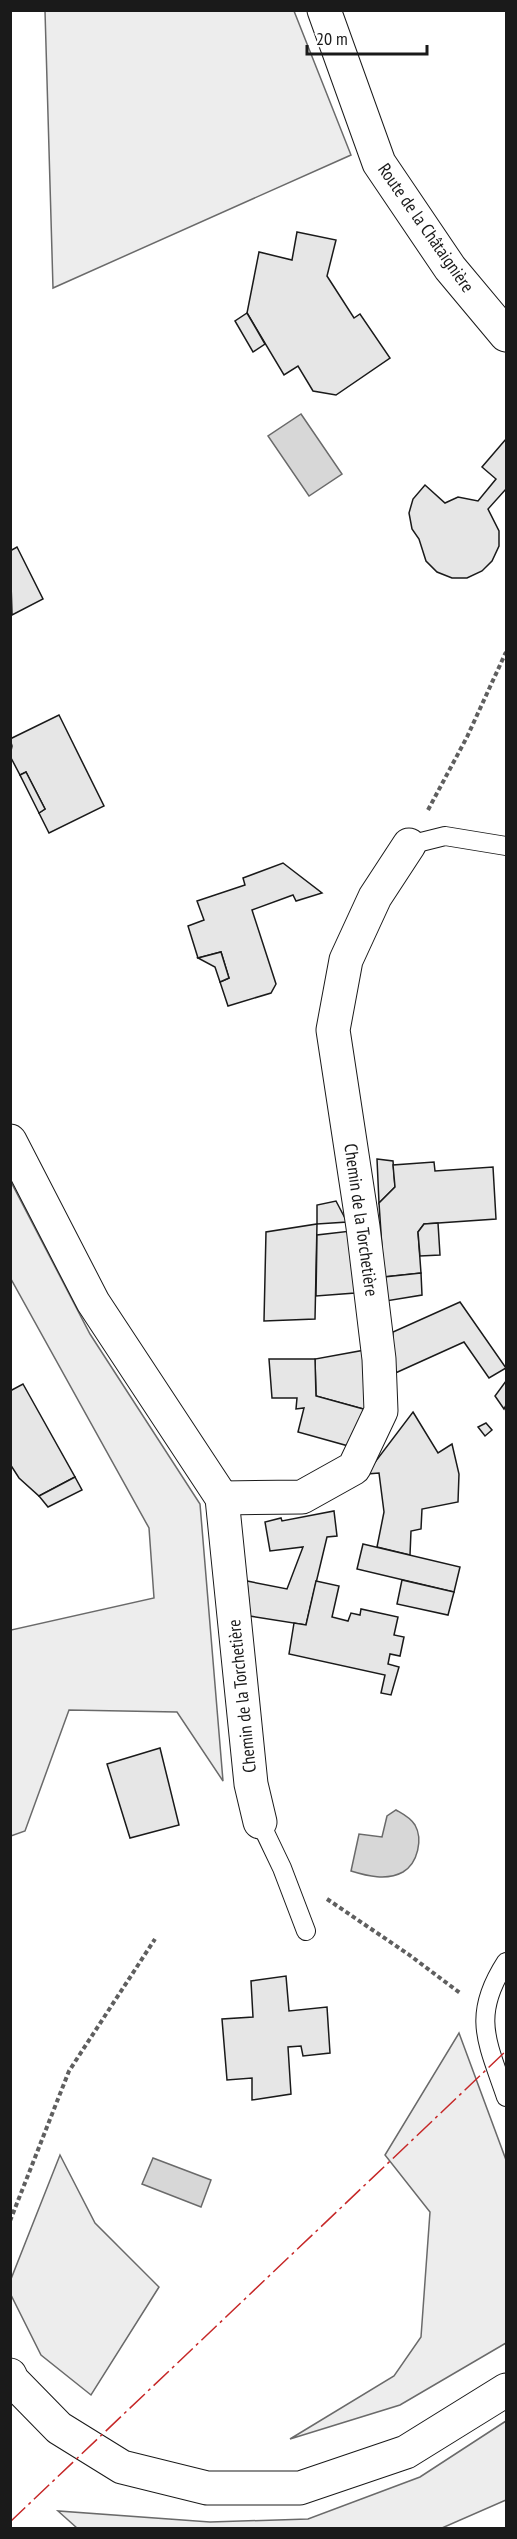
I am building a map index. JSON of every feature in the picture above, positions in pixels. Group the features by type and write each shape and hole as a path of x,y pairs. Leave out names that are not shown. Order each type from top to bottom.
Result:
{"street":[{"name":"Route de la Châtaignière","path":"324,10 380,164 450,268 507,335"},
{"name":"Chemin de la Torchetière","path":"222,1498 302,1497 354,1468 381,1411 380,1359 363,1227 333,1030 346,960 375,897 409,845"},
{"name":"Chemin de la Torchetière","path":"10,1142 93,1302 222,1498 251,1784 260,1822"},
{"path":"10,2375 12,2380 59,2428 122,2467 207,2488 300,2488 406,2452 507,2390"}],"lane":[{"path":"409,845 445,836 507,846"},
{"path":"260,1822 282,1868 306,1930"},
{"path":"507,1962 493,1982 484,2012 484,2035 507,2097"}],"path":[{"path":"409,845 467,737 507,652"},
{"path":"282,1868 408,1954 484,2012"},
{"path":"10,2222 69,2072 155,1939"}],"shaded area":[{"path":"45,11 294,11 351,155 53,288"},
{"path":"301,414 342,474 309,496 268,436"},
{"path":"11,1182 90,1334 200,1504 223,1781 177,1712 69,1710 25,1831 11,1836 11,1630 154,1598 149,1528 11,1279"},
{"path":"396,1810 411,1820 419,1837 418,1850 412,1863 397,1875 384,1877 351,1871 359,1834 382,1837 387,1816"},
{"path":"459,2033 506,2160 506,2343 400,2405 290,2439 394,2376 421,2337 430,2212 385,2155"},
{"path":"60,2155 95,2223 159,2287 91,2395 41,2355 11,2295 11,2279"},
{"path":"153,2158 211,2180 201,2207 142,2184"},
{"path":"506,2421 506,2500 442,2528 77,2528 58,2511 210,2522 308,2519 420,2477"}],"building":[{"path":"297,232 336,240 327,276 354,318 360,314 390,358 336,395 313,391 298,366 284,375 247,313 259,252 292,260"},
{"path":"247,313 265,344 253,352 235,321"},
{"path":"506,439 506,489 488,509 499,531 499,546 492,561 482,571 467,578 452,578 437,572 426,561 419,539 412,529 409,513 413,499 425,485 445,503 458,497 478,501 496,479 482,467"},
{"path":"17,547 43,599 12,615 10,551"},
{"path":"59,715 104,806 49,833 39,813 45,809 26,772 20,775 10,756 12,746 10,739"},
{"path":"26,772 45,809 39,813 20,775"},
{"path":"283,863 322,893 296,901 293,895 252,910 276,984 271,993 228,1006 220,982 229,978 221,952 198,958 188,926 204,920 197,901 245,885 243,878"},
{"path":"221,952 229,978 220,982 215,967 198,958"},
{"path":"377,1159 393,1161 395,1187 379,1203"},
{"path":"434,1162 435,1171 493,1167 496,1219 424,1224 418,1232 421,1273 384,1277 379,1203 395,1187 393,1165"},
{"path":"336,1201 347,1222 317,1224 317,1205"},
{"path":"438,1223 440,1255 420,1256 418,1232 424,1224"},
{"path":"317,1224 315,1319 264,1321 266,1232"},
{"path":"351,1231 355,1293 316,1296 317,1235"},
{"path":"421,1273 422,1295 386,1301 384,1277"},
{"path":"460,1302 506,1368 489,1378 464,1342 391,1375 393,1332"},
{"path":"365,1350 367,1410 316,1396 315,1359"},
{"path":"269,1359 315,1359 316,1396 367,1410 352,1447 298,1432 304,1408 296,1409 297,1398 272,1398"},
{"path":"506,1381 506,1405 504,1409 495,1396"},
{"path":"23,1384 75,1477 39,1496 19,1478 10,1464 10,1391"},
{"path":"413,1412 438,1453 452,1444 459,1474 458,1502 422,1509 421,1529 411,1531 410,1555 377,1547 384,1512 379,1473 366,1474"},
{"path":"486,1423 492,1430 485,1436 478,1427"},
{"path":"75,1477 82,1490 48,1507 39,1496"},
{"path":"334,1511 337,1536 327,1537 306,1625 250,1616 247,1581 287,1589 303,1547 270,1551 265,1522"},
{"path":"363,1544 460,1567 454,1592 357,1569"},
{"path":"402,1580 454,1592 448,1615 397,1604"},
{"path":"316,1581 339,1586 332,1617 348,1621 351,1613 360,1615 361,1609 398,1617 394,1635 404,1637 400,1656 390,1654 388,1664 399,1667 391,1695 381,1693 385,1675 289,1654 294,1623 306,1625"},
{"path":"160,1748 179,1825 130,1838 107,1764"},
{"path":"286,1976 289,2011 327,2007 330,2053 303,2056 301,2046 288,2047 291,2094 252,2100 252,2078 227,2080 222,2019 253,2017 251,1981"}],"power":[{"path":"10,2522 506,2051"}]}
